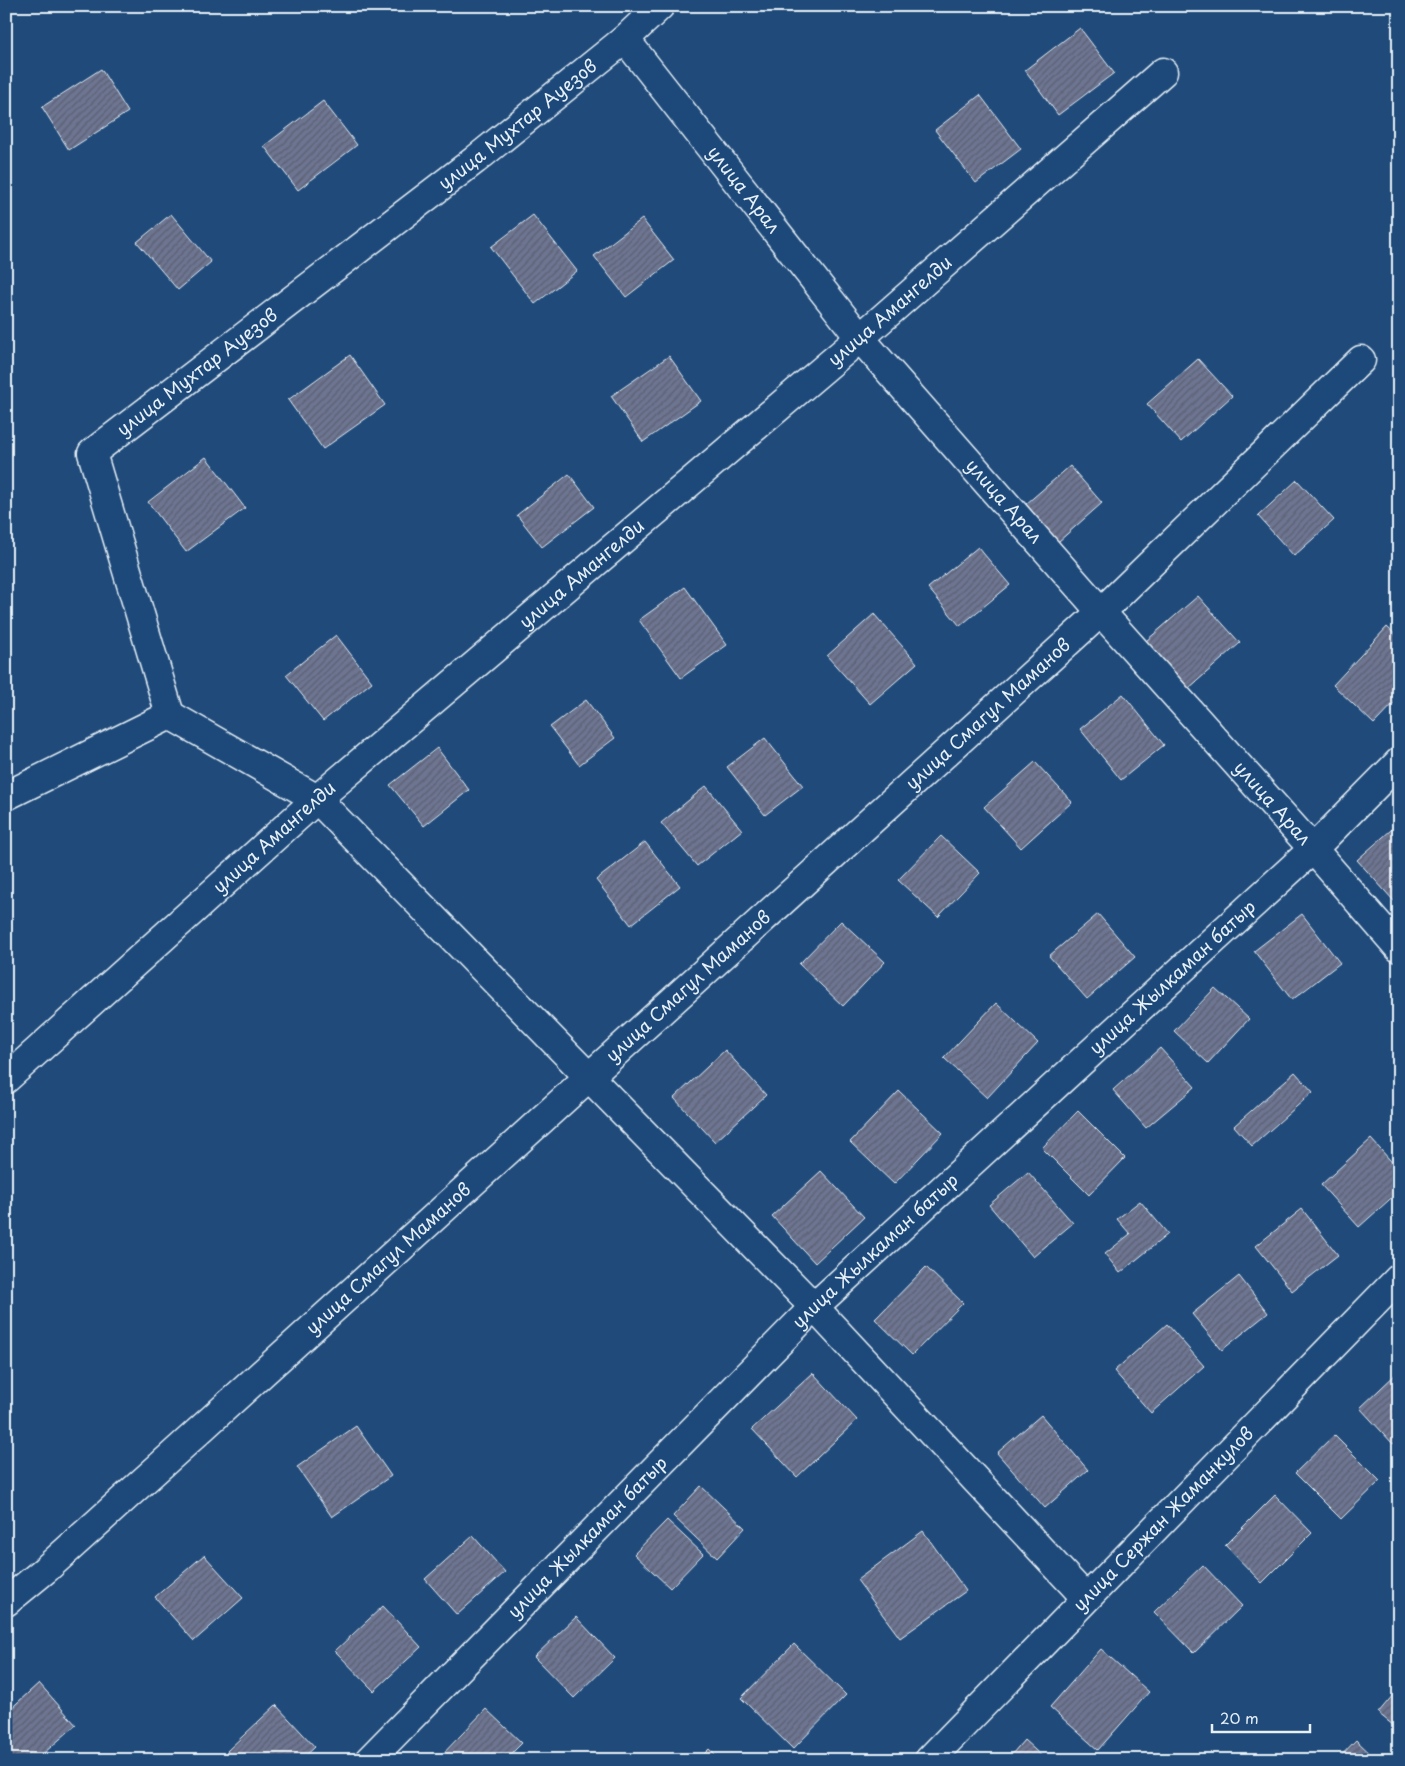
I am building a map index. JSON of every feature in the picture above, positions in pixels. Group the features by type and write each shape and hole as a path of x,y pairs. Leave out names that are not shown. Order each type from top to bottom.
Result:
{"street":[{"name":"улица Мухтар Ауезов","path":"170,715 92,453 475,160 625,39 660,6"},
{"name":"улица Арал","path":"625,39 860,338 1399,948"},
{"name":"улица Амангелди","path":"6,1079 317,799 860,338 1163,72"},
{"name":"улица Смагул Маманов","path":"6,1602 164,1462 1101,612 1361,360"},
{"path":"6,796 170,715 317,799 814,1307 1086,1598"},
{"name":"улица Жылкаман батыр","path":"368,1760 814,1307 1313,849 1399,762"},
{"name":"улица Сержан Жаманкулов","path":"929,1760 1399,1278"}],"building":[{"path":"1080,28 1114,73 1058,115 1025,70"},
{"path":"101,69 128,112 69,150 42,107"},
{"path":"980,95 1021,149 976,183 935,130"},
{"path":"323,101 357,145 298,190 264,146"},
{"path":"171,214 211,262 178,290 137,242"},
{"path":"533,215 577,271 535,304 491,247"},
{"path":"642,219 674,260 626,297 594,256"},
{"path":"350,355 385,405 323,449 288,400"},
{"path":"669,356 701,401 643,442 611,396"},
{"path":"1198,359 1232,396 1181,442 1147,404"},
{"path":"206,457 245,508 186,552 148,502"},
{"path":"1070,466 1102,503 1058,542 1026,504"},
{"path":"569,474 594,507 542,547 517,515"},
{"path":"1297,480 1334,520 1294,556 1258,516"},
{"path":"978,547 1010,585 960,626 928,588"},
{"path":"685,587 727,645 681,678 639,620"},
{"path":"1198,596 1240,643 1188,689 1146,641"},
{"path":"874,614 917,663 870,704 827,656"},
{"path":"1387,627 1399,638 1399,698 1374,724 1333,685"},
{"path":"336,635 372,682 323,721 286,675"},
{"path":"1123,694 1164,745 1121,780 1080,729"},
{"path":"586,700 615,738 579,765 550,727"},
{"path":"765,738 803,786 765,815 727,767"},
{"path":"437,748 469,790 424,826 390,785"},
{"path":"1035,762 1072,802 1021,848 984,807"},
{"path":"706,786 742,830 697,866 661,823"},
{"path":"1399,823 1399,897 1394,901 1357,860"},
{"path":"941,836 980,873 938,917 898,880"},
{"path":"645,842 680,886 631,925 596,880"},
{"path":"1098,914 1135,957 1087,999 1049,956"},
{"path":"1302,914 1340,963 1292,1000 1254,951"},
{"path":"841,921 885,962 843,1006 799,964"},
{"path":"1215,988 1249,1019 1208,1063 1174,1031"},
{"path":"996,1003 1038,1043 987,1098 944,1058"},
{"path":"1160,1048 1195,1087 1146,1128 1113,1090"},
{"path":"725,1050 766,1095 715,1142 674,1098"},
{"path":"1295,1072 1313,1092 1252,1146 1234,1126"},
{"path":"899,1091 943,1133 894,1184 850,1142"},
{"path":"1078,1111 1125,1158 1089,1195 1042,1148"},
{"path":"1371,1139 1399,1170 1399,1191 1359,1227 1321,1185"},
{"path":"821,1171 864,1217 815,1263 772,1216"},
{"path":"1028,1172 1073,1223 1033,1257 989,1205"},
{"path":"1140,1201 1168,1234 1120,1273 1105,1254 1130,1234 1117,1219"},
{"path":"1302,1209 1338,1255 1292,1291 1256,1246"},
{"path":"926,1267 963,1303 912,1355 875,1319"},
{"path":"1239,1276 1268,1313 1222,1350 1192,1314"},
{"path":"1167,1324 1204,1366 1151,1413 1114,1371"},
{"path":"1399,1371 1399,1439 1393,1444 1360,1408"},
{"path":"813,1373 857,1420 797,1477 752,1429"},
{"path":"1041,1415 1088,1470 1045,1508 997,1453"},
{"path":"356,1426 391,1476 332,1517 297,1467"},
{"path":"1334,1435 1380,1481 1341,1519 1295,1473"},
{"path":"701,1486 745,1528 717,1558 673,1516"},
{"path":"1275,1495 1312,1533 1262,1583 1225,1545"},
{"path":"667,1520 703,1554 670,1588 634,1554"},
{"path":"923,1531 966,1591 900,1638 857,1580"},
{"path":"473,1536 505,1572 457,1615 425,1579"},
{"path":"204,1555 243,1598 194,1641 155,1597"},
{"path":"1203,1565 1242,1606 1194,1653 1154,1612"},
{"path":"383,1606 421,1647 374,1691 335,1651"},
{"path":"576,1617 615,1658 574,1698 534,1657"},
{"path":"794,1644 846,1695 793,1749 741,1698"},
{"path":"1101,1649 1149,1692 1098,1750 1050,1707"},
{"path":"39,1683 76,1725 36,1760 12,1760 6,1754 6,1713"},
{"path":"1399,1688 1399,1730 1378,1713"},
{"path":"276,1705 315,1747 301,1760 236,1760 227,1751"},
{"path":"486,1709 522,1743 505,1760 437,1760"},
{"path":"1024,1740 1046,1760 1007,1760"},
{"path":"1356,1740 1377,1760 1337,1760"},
{"path":"709,1749 720,1760 698,1760"}]}
